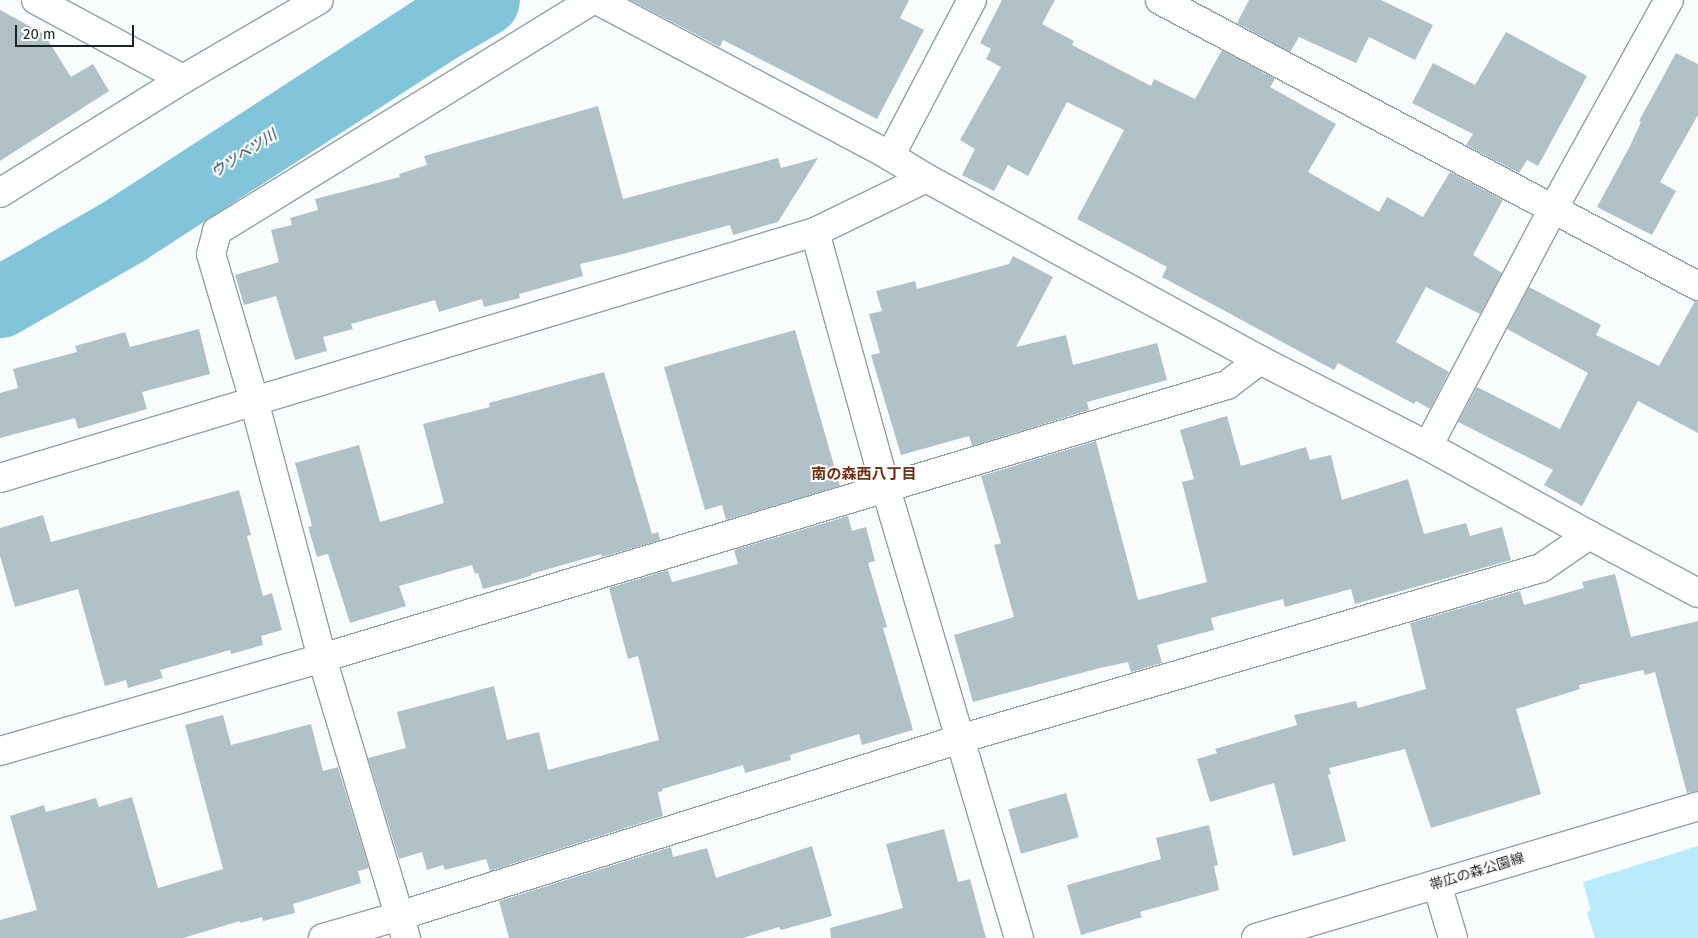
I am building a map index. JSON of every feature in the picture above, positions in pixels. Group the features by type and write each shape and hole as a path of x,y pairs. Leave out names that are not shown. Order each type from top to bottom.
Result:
{"street":[{"path":"36,0 183,79"},
{"path":"0,193 183,79 319,0"},
{"path":"402,927 322,658 254,400 211,254 217,231 592,0"},
{"path":"596,0 890,156 926,178 1260,360 1428,446 1698,593"},
{"path":"890,156 972,0"},
{"path":"1160,0 1698,286"},
{"path":"1428,446 1554,208 1669,0"},
{"path":"0,478 815,232 926,178"},
{"path":"815,232 886,489 1019,938"},
{"path":"0,751 322,658 1227,385 1260,360"},
{"path":"323,938 402,927 960,739 1541,568 1589,535"},
{"name":"帯広の森公園線","path":"1256,938 1698,806"},
{"path":"1437,884 1453,938"}],"shaded area":[{"path":"1698,846 1698,938 1595,938 1587,912 1591,910 1583,882"}],"building":[{"path":"630,0 909,0 900,18 924,30 877,119 723,40 720,47"},
{"path":"1002,0 1055,0 1042,24 1074,41 1072,45 1151,86 1154,79 1195,99 1222,50 1275,79 1270,87 1336,124 1308,172 1379,212 1387,197 1423,217 1450,172 1503,200 1473,255 1502,273 1480,314 1426,287 1396,342 1449,372 1430,409 1416,401 1414,404 1338,363 1334,370 1162,277 1167,267 1077,219 1124,130 1067,102 1028,176 1008,165 994,191 962,175 975,149 960,140 1001,67 986,59 991,49 980,43"},
{"path":"1249,0 1381,0 1433,25 1415,60 1369,37 1356,63 1299,37 1290,52 1237,23"},
{"path":"0,10 44,34 71,77 93,64 109,91 0,161"},
{"path":"1506,32 1587,76 1538,166 1527,160 1519,173 1466,145 1473,134 1412,103 1433,63 1475,85"},
{"path":"1676,53 1698,64 1698,115 1660,182 1676,191 1652,235 1597,207 1630,146 1641,122 1639,121"},
{"path":"598,106 623,199 778,158 781,168 818,158 778,222 733,235 730,225 580,264 583,276 519,294 520,298 484,307 482,299 439,312 435,300 351,324 353,329 323,337 327,351 295,360 276,296 244,305 235,275 279,262 271,230 292,225 290,218 318,210 315,199 400,177 399,174 427,165 424,156"},
{"path":"1013,256 1053,277 1016,347 1066,335 1073,365 1157,343 1167,380 1087,402 1089,410 972,446 969,436 901,455 871,355 880,353 869,314 882,311 876,291 915,281 917,289 1009,264"},
{"path":"1529,287 1601,325 1596,335 1659,366 1695,301 1698,302 1698,433 1638,401 1582,506 1544,485 1553,470 1458,422 1477,387 1560,429 1588,373 1507,329"},
{"path":"199,329 210,374 142,392 147,409 78,429 75,418 0,438 0,393 18,388 13,369 77,352 75,346 125,332 130,347"},
{"path":"795,330 840,486 726,520 722,505 705,510 664,367"},
{"path":"604,372 652,534 658,532 660,540 602,557 601,554 483,589 478,573 475,574 472,565 399,586 406,606 350,623 328,554 317,557 308,527 312,526 295,463 359,445 380,522 444,503 423,424 490,407 489,403"},
{"path":"1227,416 1241,466 1306,447 1310,460 1331,455 1342,500 1408,479 1424,534 1466,523 1470,536 1502,527 1511,560 1355,604 1351,589 1285,607 1283,599 1211,618 1214,630 1157,645 1162,663 1131,672 1128,662 973,702 954,635 1014,617 994,545 1001,543 981,476 1096,441 1138,600 1207,582 1182,482 1194,479 1180,430"},
{"path":"239,490 251,535 247,536 263,596 272,593 282,630 261,636 263,645 231,654 230,650 160,670 163,678 128,688 126,680 105,686 78,589 15,607 0,556 0,528 43,515 51,542"},
{"path":"848,516 852,531 866,527 875,561 868,563 887,627 883,628 913,730 862,745 859,734 790,755 791,760 745,773 743,765 662,789 663,791 658,792 663,816 490,871 486,859 445,870 443,865 427,870 422,852 399,859 368,758 406,748 397,712 494,686 507,740 539,732 548,770 659,740 638,656 628,659 609,588 668,570 672,582 738,564 734,550"},
{"path":"1615,574 1631,637 1698,621 1698,791 1687,793 1655,672 1645,675 1643,670 1579,685 1580,689 1516,709 1541,794 1431,828 1405,749 1329,768 1331,774 1328,775 1346,841 1293,856 1274,783 1210,802 1197,759 1217,753 1215,749 1297,725 1294,715 1356,701 1358,708 1426,689 1410,623 1520,591 1524,605 1584,588 1582,582"},
{"path":"223,715 231,745 311,724 323,771 338,767 369,868 358,871 361,883 293,904 295,913 263,921 262,917 240,923 240,921 183,938 0,938 0,920 37,910 10,816 44,805 46,812 96,798 99,807 132,797 158,888 223,869 185,725"},
{"path":"1066,793 1079,837 1021,854 1008,810"},
{"path":"1209,825 1218,865 1214,866 1219,890 1140,912 1142,917 1081,935 1067,885 1161,859 1156,838"},
{"path":"944,829 958,882 970,879 986,938 831,938 830,928 903,908 886,844"},
{"path":"812,846 832,916 781,930 779,927 743,938 509,938 499,901 671,847 673,857 707,848 716,878"}],"waterway":[{"name":"ウツベツ川","path":"0,302 125,230 433,30 484,0"}],"district":[{"name":"南の森西八丁目","path":"864,475"}]}
